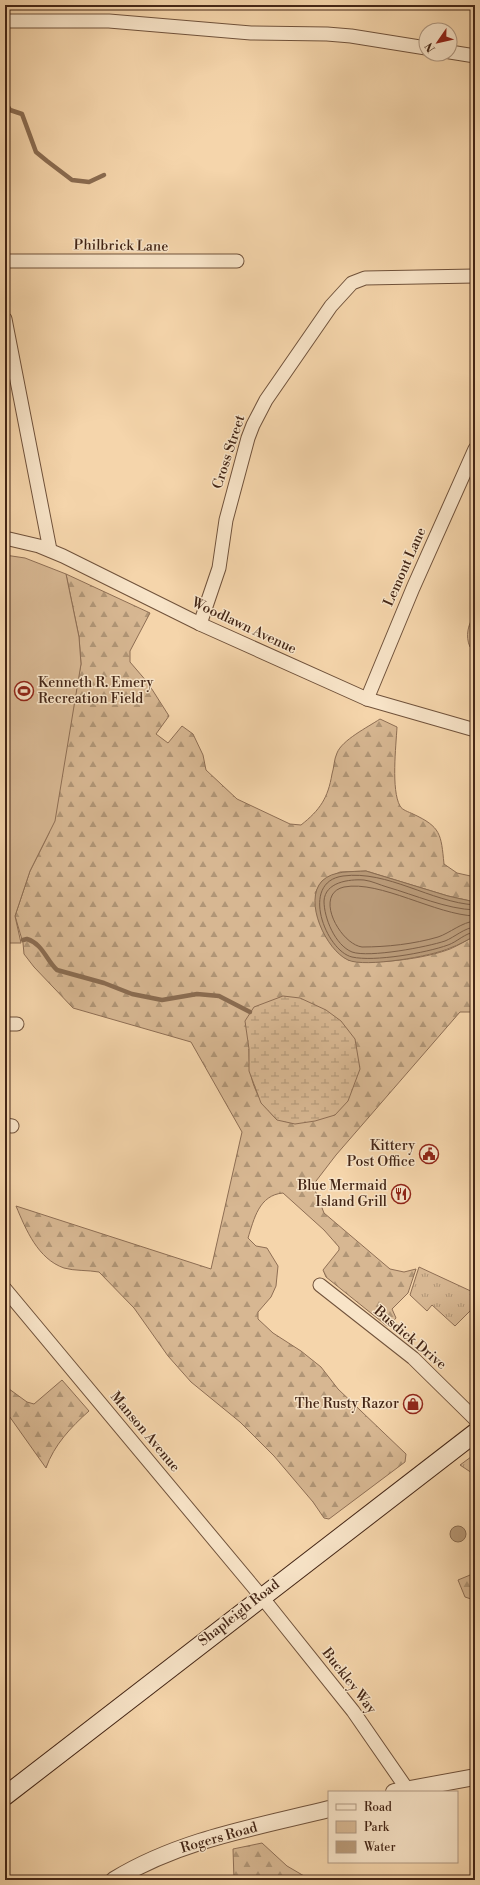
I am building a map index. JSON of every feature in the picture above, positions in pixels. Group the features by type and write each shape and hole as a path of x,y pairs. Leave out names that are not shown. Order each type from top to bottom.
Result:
{"main road":[{"name":"Shapleigh Road","path":"5,1796 261,1596 475,1433"}],"street":[{"path":"5,21 109,21 251,33 327,34 351,36 418,47"},
{"path":"458,53 475,56"},
{"name":"Philbrick Lane","path":"5,261 237,262"},
{"name":"Cross Street","path":"200,624 219,568 226,520 253,424 266,400 331,306 346,289 359,280 374,277 475,276"},
{"path":"5,319 50,550"},
{"name":"Lemont Lane","path":"367,699 410,595 475,449"},
{"name":"Woodlawn Avenue","path":"5,538 50,550 200,624 367,699 475,730"},
{"name":"Busdick Drive","path":"320,1285 412,1358 475,1419"},
{"name":"Manson Avenue","path":"5,1289 261,1596"},
{"name":"Buckley Way","path":"261,1596 353,1711 401,1790"},
{"path":"401,1790 475,1777"},
{"name":"Rogers Road","path":"114,1880 135,1867 188,1846 328,1809"}],"green space":[{"path":"5,555 25,558 66,574 79,637 81,664 55,821 30,871 15,916 21,943 5,943"},
{"path":"66,574 150,613 130,651 130,662 148,683 169,716 156,734 168,743 182,726 193,734 203,755 206,770 237,799 290,824 301,825 318,809 322,803 328,790 336,755 344,743 380,719 397,727 395,779 397,799 400,806 404,810 429,823 438,833 442,845 444,864 457,873 475,877 475,902 448,896 366,871 340,872 322,881 315,893 348,960 372,962 427,956 450,949 475,936 475,1016 471,1012 460,1012 336,1155 313,1185 324,1213 390,1269 404,1272 416,1269 408,1293 392,1309 396,1318 389,1326 387,1326 326,1277 323,1270 339,1250 339,1247 324,1230 283,1193 268,1198 263,1203 255,1216 248,1238 256,1246 267,1248 278,1266 276,1286 271,1297 258,1312 258,1319 273,1333 301,1351 321,1367 338,1389 406,1454 405,1462 329,1519 324,1518 313,1502 274,1456 240,1422 191,1382 168,1356 134,1308 99,1272 64,1268 55,1264 40,1251 24,1225 16,1206 211,1269 242,1132 191,1042 73,1008 34,967 24,954 23,943 15,916 30,871 49,833 81,664 79,637","holes":["249,1049 277,1120 258,1096 250,1071"]},
{"path":"475,614 475,649 470,647 468,643 468,634 469,626"},
{"path":"283,996 300,998 326,1010 341,1021 355,1039 360,1069 348,1101 335,1115 315,1121 295,1124 277,1120 261,1103 249,1071 249,1049 245,1021 254,1007"},
{"path":"419,1267 475,1293 475,1306 455,1326 432,1305 427,1311 410,1295"},
{"path":"62,1380 89,1411 76,1423 58,1444 46,1468 7,1413 5,1414 5,1386 27,1402 34,1404"},
{"path":"475,1454 475,1475 460,1465"},
{"path":"475,1573 474,1600 465,1597 458,1580"},
{"path":"262,1843 287,1866 311,1880 234,1880 233,1849"}],"water":[{"path":"366,871 448,896 475,902 475,936 441,951 415,957 369,963 348,960 340,955 325,936 316,912 315,900 317,890 326,877 343,872"},
{"path":"458,1526 464,1528 466,1534 464,1540 458,1542 452,1540 450,1534 452,1528"}],"waterway":[{"path":"5,102 10,110 22,114 36,152 72,180 89,182 104,175"},
{"path":"23,940 27,939 32,941 41,948 57,970 104,983 132,994 162,1000 197,994 219,996 250,1012"}],"place":[{"name":"Kenneth R. Emery Recreation Field","path":"24,691"},
{"name":"Kittery Post Office","path":"429,1154"},
{"name":"Blue Mermaid Island Grill","path":"401,1194"},
{"name":"The Rusty Razor","path":"413,1404"}]}
